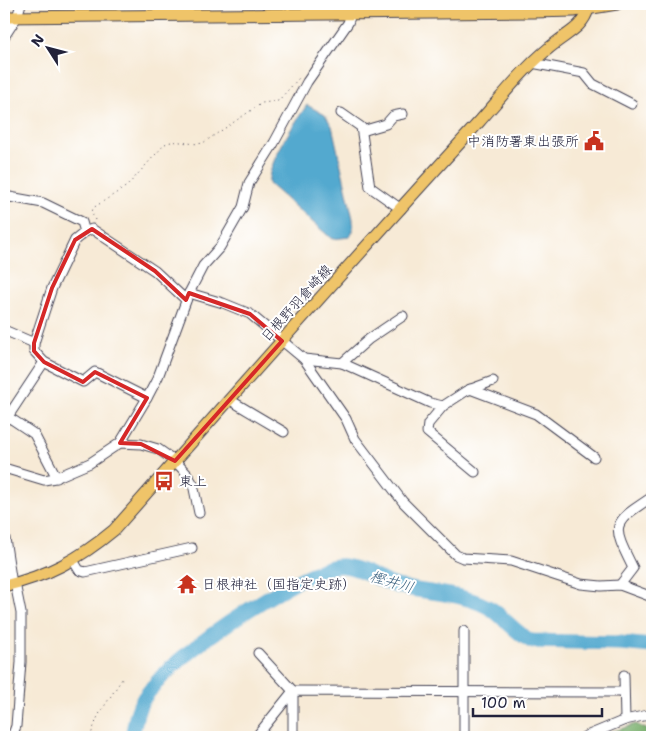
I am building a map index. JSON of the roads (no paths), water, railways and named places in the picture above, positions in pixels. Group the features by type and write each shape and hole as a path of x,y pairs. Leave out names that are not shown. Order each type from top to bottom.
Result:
{"main road":[{"path":"4,17 317,9 351,14 542,12 588,9 617,4"},
{"name":"日根野羽倉崎線","path":"10,585 56,570 96,545 114,530 532,63 553,44 582,23 586,18 588,9"}],"street":[{"path":"4,37 17,16 21,4"},
{"path":"4,468 44,480 57,478 90,463 120,443 158,377 187,296 203,266 220,247 243,207 249,183 274,142 306,82 348,23 351,14"},
{"path":"532,63 584,73 593,84 632,104"},
{"path":"341,113 361,127 370,187 401,209"},
{"path":"362,132 386,124 393,116 404,114"},
{"path":"4,196 42,203 82,222 88,230 155,271 187,296 223,303 250,314 304,358 346,419 355,439 397,494 456,556 511,562 581,584 620,585 652,597"},
{"path":"88,230 75,240 52,288 34,343 34,351 44,362 83,382 95,372 147,398"},
{"path":"342,363 368,338 402,316"},
{"path":"4,330 34,343"},
{"path":"304,358 342,363 430,403 443,406"},
{"path":"44,362 5,417 34,434 57,478"},
{"path":"475,472 427,432 428,424 443,406 470,389 493,381"},
{"path":"470,389 536,414 594,457"},
{"path":"230,400 284,432"},
{"path":"120,443 141,444 158,449 176,461 193,484 199,513"},
{"path":"620,585 634,568 620,541 618,531 620,521 626,514 652,497"},
{"path":"4,532 10,585 21,613 21,662 16,726 12,737"},
{"path":"73,560 79,570 85,572 192,548"},
{"path":"464,631 464,737"},
{"path":"258,653 293,690 293,737"},
{"path":"624,674 625,720"},
{"path":"293,690 623,692"},
{"path":"256,737 293,690"},
{"path":"584,737 625,720 652,714"}],"water":[{"path":"307,105 325,115 332,126 353,219 353,231 350,237 332,239 269,184 269,176 277,155 289,132"}],"waterway":[{"name":"樫井川","path":"132,737 137,712 144,698 160,678 180,660 223,627 289,585 311,574 330,568 351,567 397,586 471,600 493,610 531,641 620,643 652,646"}],"place":[{"name":"中消防署東出張所","path":"594,141"},
{"name":"東上","path":"164,481"},
{"name":"日根神社（国指定史跡）","path":"187,584"}]}
